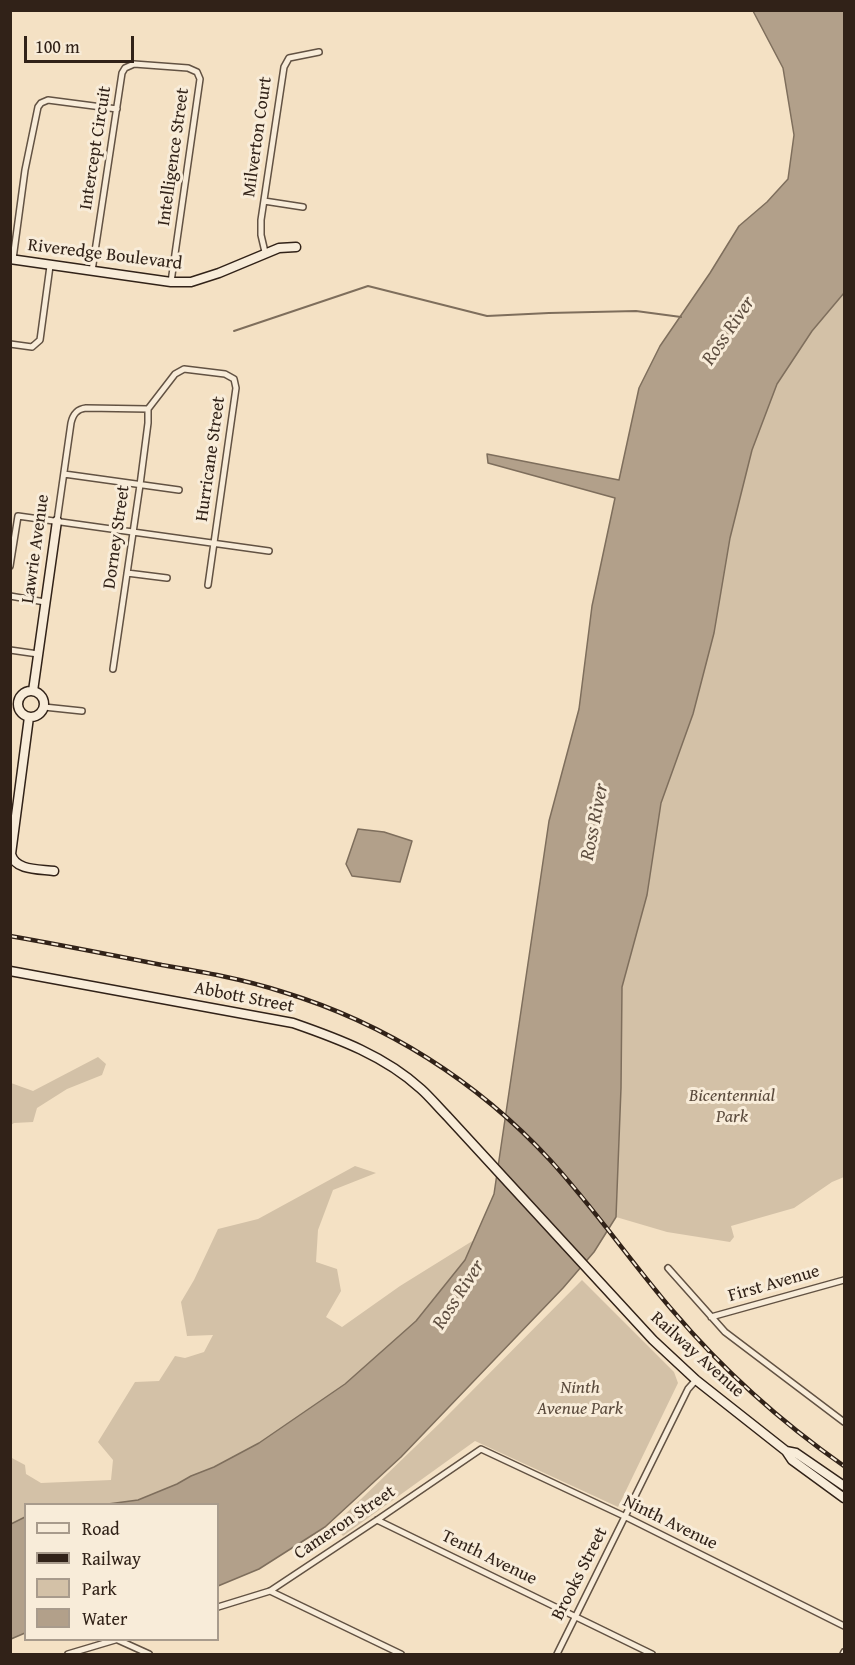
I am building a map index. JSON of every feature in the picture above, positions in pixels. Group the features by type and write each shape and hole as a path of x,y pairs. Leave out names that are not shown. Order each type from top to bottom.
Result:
{"main road":[{"name":"Riveredge Boulevard","path":"12,259 171,282 191,282 219,273 265,252 296,247"},
{"name":"Lawrie Avenue","path":"33,691 57,521"},
{"path":"33,691 43,699 44,707 39,714 30,717 23,715 14,703 22,695 33,691"},
{"path":"30,717 11,854 14,862 20,866 54,871"},
{"name":"Abbott Street","path":"10,971 293,1023 364,1050 420,1088 593,1276"},
{"name":"Railway Avenue","path":"593,1276 653,1340 696,1380 786,1451 792,1460 844,1498"},
{"name":"Railway Avenue","path":"786,1451 795,1453 844,1486"}],"street":[{"name":"Milverton Court","path":"265,252 260,228 284,67 289,58 319,52"},
{"name":"Intercept Circuit","path":"92,271 122,73 129,65 134,64 188,68 197,72"},
{"name":"Intelligence Street","path":"171,282 200,79 197,72"},
{"path":"12,259 25,170 38,107 48,100 117,109"},
{"path":"264,201 303,207"},
{"path":"10,344 32,347 40,340 50,266"},
{"name":"Hurricane Street","path":"147,409 175,374 184,369 225,374 234,380 236,388 214,544"},
{"name":"Lawrie Avenue","path":"57,521 71,423 75,412 86,408 147,409"},
{"name":"Dorney Street","path":"113,669 140,485 148,423 147,409"},
{"path":"64,474 179,490"},
{"path":"10,566 18,516 269,551"},
{"path":"208,585 214,544"},
{"path":"127,573 167,578"},
{"path":"10,596 45,602"},
{"path":"10,650 38,654"},
{"path":"44,707 82,711"},
{"name":"Railway Avenue","path":"668,1268 725,1332 844,1422"},
{"name":"First Avenue","path":"711,1317 844,1280"},
{"name":"Brooks Street","path":"557,1654 688,1389 696,1380"},
{"name":"Ninth Avenue","path":"481,1449 626,1517 844,1626"},
{"name":"Cameron Street","path":"219,1607 270,1591 481,1449"},
{"name":"Tenth Avenue","path":"377,1520 652,1654"},
{"path":"270,1591 401,1654"},
{"path":"68,1654 114,1641"},
{"path":"119,1641 149,1654"}],"green space":[{"name":"Bicentennial Park","path":"844,293 844,1177 832,1182 794,1208 731,1226 734,1237 730,1242 667,1232 616,1217 622,987 647,895 661,803 693,714 730,538 752,450 777,384 812,331"},
{"path":"98,1057 106,1064 102,1075 67,1089 37,1108 33,1122 11,1125 11,1083 33,1091"},
{"path":"355,1166 376,1173 333,1190 318,1230 316,1262 337,1269 341,1291 326,1317 342,1327 400,1286 474,1240 465,1260 416,1321 345,1384 259,1443 214,1467 138,1500 116,1503 24,1503 24,1518 11,1524 10,1457 25,1465 26,1474 41,1483 111,1480 113,1460 98,1442 135,1382 159,1381 175,1356 185,1358 204,1352 213,1335 187,1336 181,1302 218,1229 258,1219"},
{"name":"Ninth Avenue Park","path":"582,1280 674,1372 678,1383 618,1507 475,1441 343,1536 334,1525 441,1422"}],"water":[{"name":"Ross River","path":"753,11 844,11 844,293 812,331 777,384 752,450 730,538 714,633 693,714 661,803 647,895 622,987 616,1217 594,1252 563,1288 401,1457 325,1527 259,1569 219,1586 219,1503 116,1503 138,1500 214,1467 259,1443 345,1384 416,1321 465,1260 494,1194 549,821 579,709 592,606 615,498 488,463 487,454 619,480 639,388 660,346 739,226 767,202 788,179 794,135 783,68"},
{"path":"358,829 384,832 412,841 400,882 352,876 346,864"},
{"path":"24,1518 24,1633 11,1639 11,1524"}],"waterway":[{"path":"234,331 368,286 487,316 636,311 681,317"}],"railway":[{"path":"10,936 208,973 268,987 357,1020 427,1058 460,1080 522,1131 566,1178 657,1292 712,1354 775,1413 844,1466"}]}
